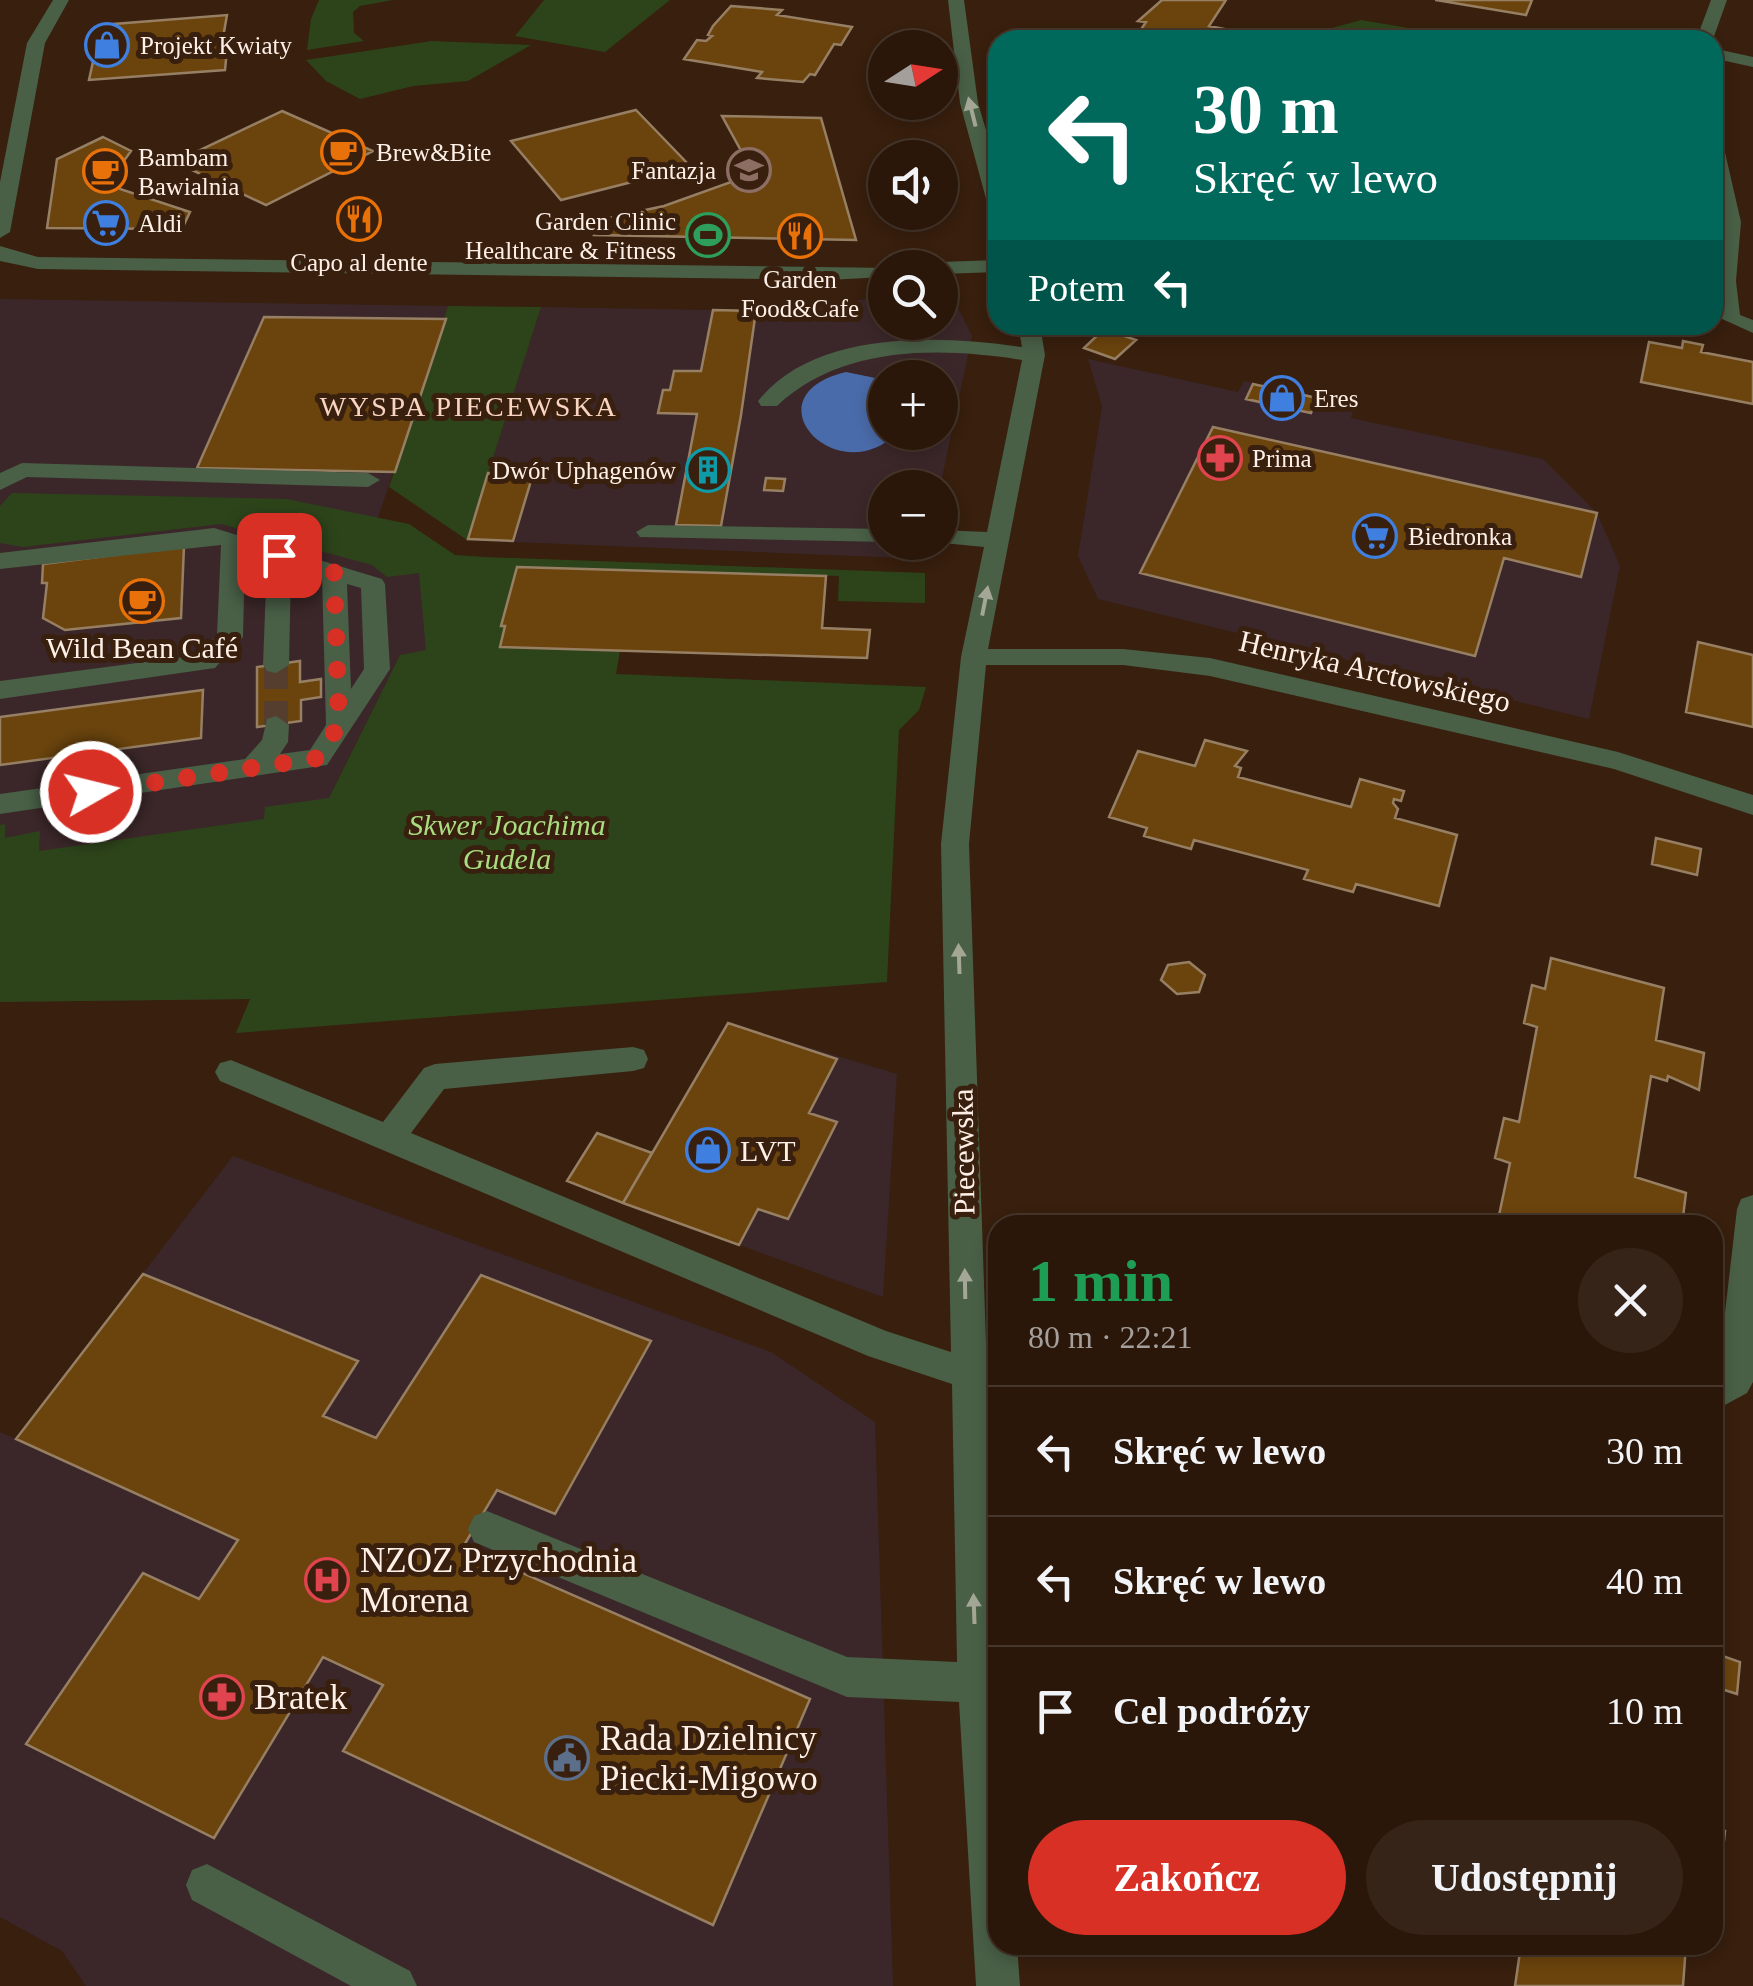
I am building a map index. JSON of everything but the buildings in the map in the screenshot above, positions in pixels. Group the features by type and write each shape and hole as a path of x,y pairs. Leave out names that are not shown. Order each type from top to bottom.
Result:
{"street":[{"path":"0,232 4,177 36,43 61,0"},
{"path":"956,0 970,104 988,170"},
{"path":"1708,30 1719,0"},
{"path":"1723,56 1753,62"},
{"path":"1723,185 1731,222 1726,282 1730,318 1753,326"},
{"path":"0,252 12,260 38,263 868,272"},
{"path":"958,267 988,266"},
{"path":"768,401 798,376 854,358 1031,340"},
{"name":"Piecewska","path":"988,1842 977,1683 966,1374 956,844 974,657 1031,340"},
{"path":"0,483 22,470 368,480"},
{"path":"648,532 868,536"},
{"path":"0,561 214,535 232,540 373,584 377,669 318,758 0,804"},
{"path":"958,538 997,540"},
{"path":"0,690 206,662 230,638 232,540"},
{"path":"276,665 279,555"},
{"path":"334,572 339,725"},
{"name":"Henryka Arctowskiego","path":"974,657 1123,657 1210,667 1618,761 1753,805"},
{"path":"252,770 275,742 276,725"},
{"path":"388,1138 435,1077 633,1059"},
{"path":"231,1072 880,1345 966,1374"},
{"path":"1723,1389 1735,1382 1753,1210"},
{"path":"488,1529 847,1676 977,1683"},
{"path":"207,1885 395,1986"},
{"name":"Piecewska","path":"996,1955 998,1986"}],"shaded area":[{"path":"0,299 448,306 376,524 410,534 477,643 400,655 324,808 251,999 0,1002"},
{"path":"868,299 868,340 958,340 958,308 972,336 958,402 958,360 868,360 868,450 948,450 944,470 868,470 868,556 467,540 541,307 762,311"},
{"path":"1088,359 1238,392 1244,381 1355,406 1351,418 1543,459 1597,513 1620,566 1589,719 1098,599 1078,556 1102,406"},
{"path":"728,1023 897,1074 883,1297 623,1203"},
{"path":"233,1156 771,1352 875,1422 893,1986 86,1986 62,1951 0,1917 0,1432 16,1439"}],"green space":[{"path":"319,0 393,0 360,6 353,12 354,33 364,41 307,50 311,19"},
{"path":"544,0 670,0 605,52 515,36"},
{"path":"1361,20 1420,30 1334,30"},
{"path":"432,41 531,45 468,81 413,86 360,99 326,81 306,60"},
{"path":"448,306 541,307 467,540 389,487"},
{"name":"Skwer Joachima Gudela","path":"12,493 287,499 409,524 455,555 925,573 925,603 838,601 839,576 517,567 501,625 505,626 501,647 620,651 616,674 926,687 919,710 899,730 887,982 236,1033 250,999 0,1002 0,825 5,824 5,838 40,831 39,851 264,819 265,807 329,798 400,655 426,650 419,573 387,577 372,565 221,524 23,547 0,543 0,506"}],"water":[{"path":"846,372 868,377 868,450 850,452 828,446 812,434 802,418 803,400 817,384"}],"tunnel":[{"path":"276,665 276,725"}],"place":[{"name":"Projekt Kwiaty","path":"107,45"},
{"name":"Brew&Bite","path":"343,152"},
{"name":"Fantazja","path":"749,170"},
{"name":"Bambam Bawialnia","path":"105,171"},
{"name":"Capo al dente","path":"359,219"},
{"name":"Aldi","path":"106,223"},
{"name":"Garden Clinic Healthcare & Fitness","path":"708,235"},
{"name":"Garden Food&Cafe","path":"800,236"},
{"name":"Eres","path":"1282,398"},
{"name":"Prima","path":"1220,458"},
{"name":"Dwór Uphagenów","path":"708,470"},
{"name":"Biedronka","path":"1375,536"},
{"name":"Wild Bean Café","path":"142,601"},
{"name":"LVT","path":"708,1150"},
{"name":"NZOZ Przychodnia Morena","path":"327,1580"},
{"name":"Bratek","path":"222,1697"},
{"name":"Rada Dzielnicy Piecki-Migowo","path":"567,1758"}],"district":[{"name":"WYSPA PIECEWSKA","path":"469,406"}],"route":[{"path":"91,792 318,758 339,725 334,572 279,555"}]}
